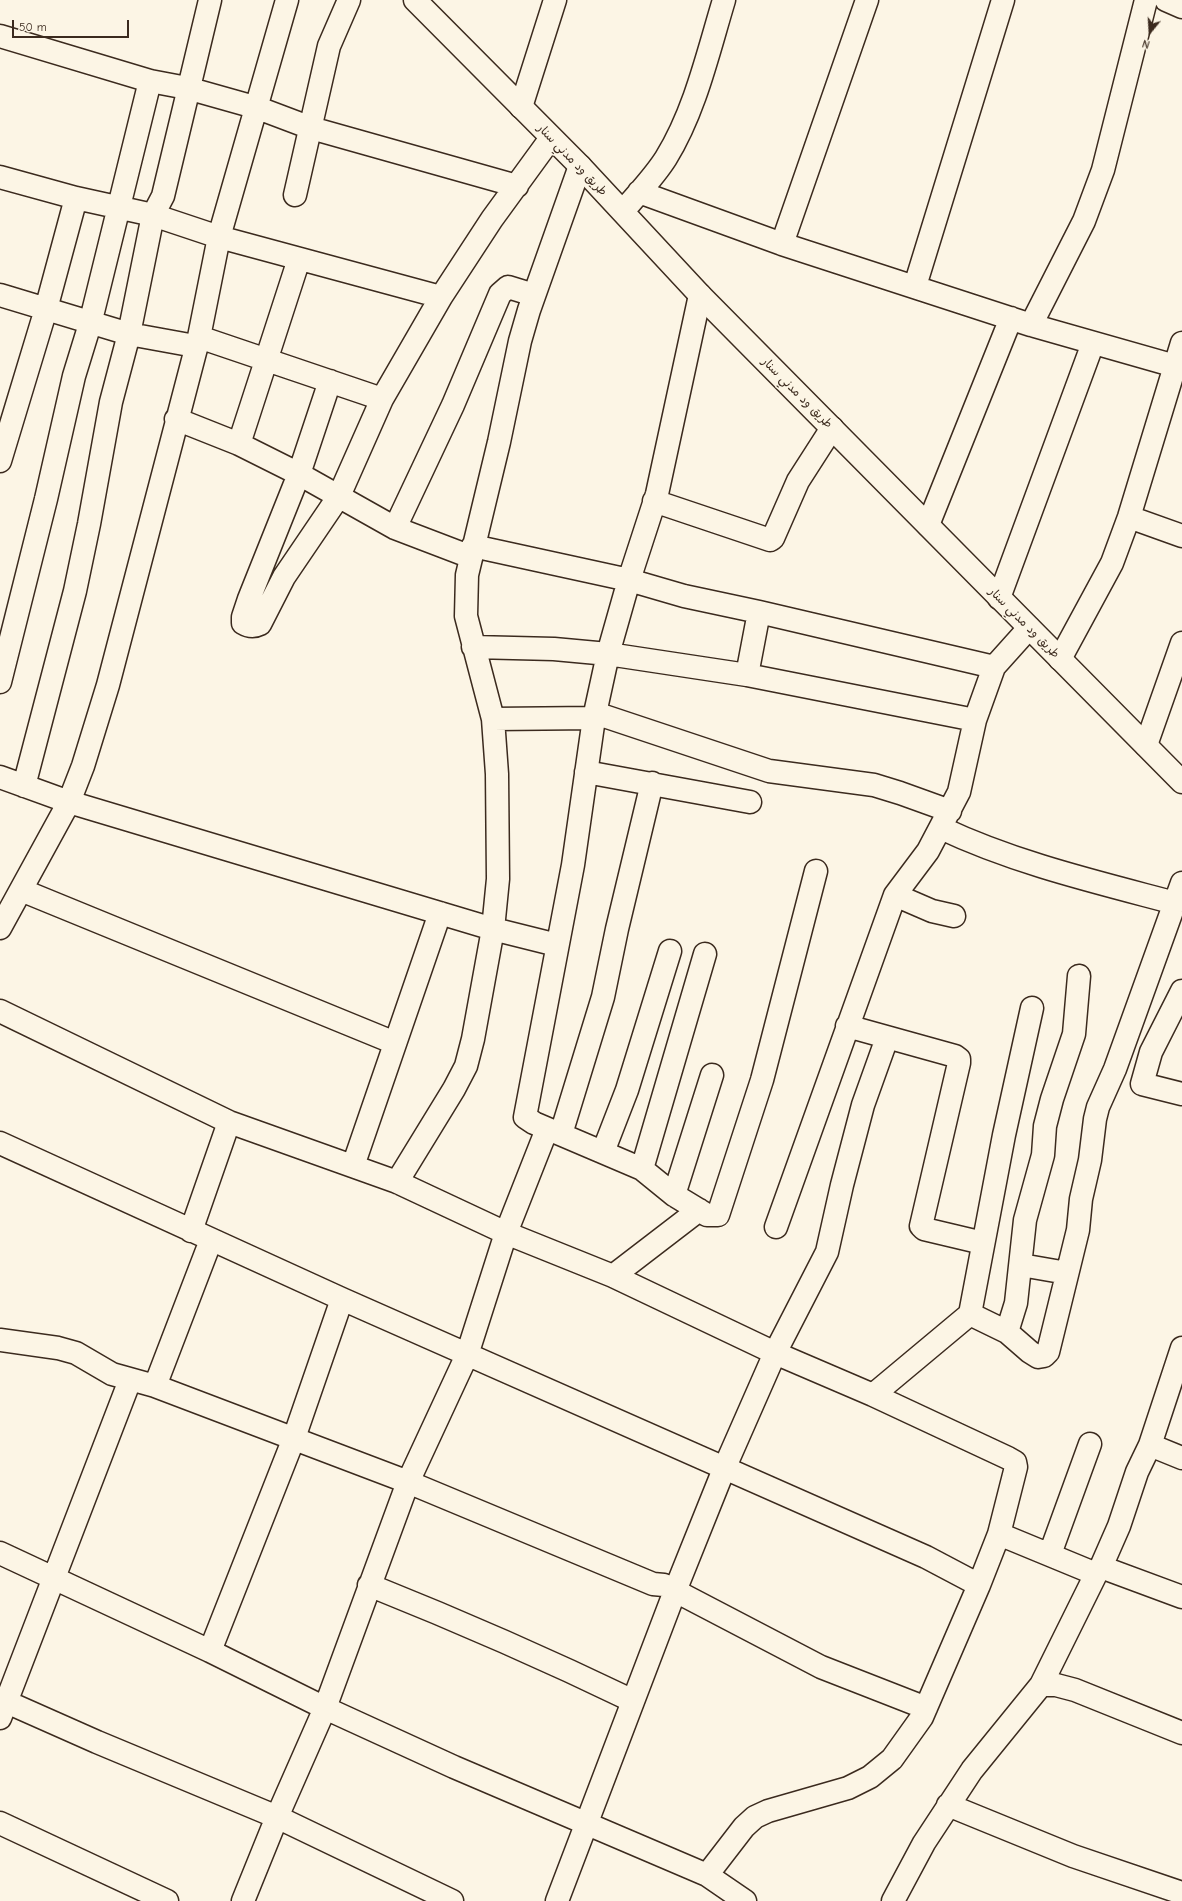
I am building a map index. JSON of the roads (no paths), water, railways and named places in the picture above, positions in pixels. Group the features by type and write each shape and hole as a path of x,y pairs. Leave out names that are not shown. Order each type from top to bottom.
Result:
{"main road":[{"path":"24,786 75,591 90,524 111,402 129,334 153,215 163,196 187,88 210,0"},
{"path":"0,928 69,802 83,766 108,685 197,341 219,237 258,108 288,0"},
{"path":"295,195 329,46 348,0"},
{"name":"طريق ود مدني سنار","path":"415,0 580,166 700,295 1182,782"},
{"path":"521,107 555,0"},
{"path":"622,212 666,158 680,130 696,93 724,0"},
{"path":"782,244 867,0"},
{"path":"915,286 1004,0"},
{"path":"1031,325 1096,193 1146,0"},
{"path":"1166,0 1182,7"},
{"path":"0,36 150,81 187,88 258,108 311,128 517,186"},
{"path":"0,682 43,514 74,376 90,324 120,208 150,81"},
{"path":"330,381 299,474 249,599 243,617 243,623 246,625 256,626 260,624 284,578 339,496 382,400 441,297 492,220 551,138"},
{"path":"397,1182 454,1089 466,1066 473,1039 493,929 498,879 497,774 493,719 466,616 465,597 467,575 499,442 520,341 534,295 580,166"},
{"path":"0,177 76,198 153,215 219,237 441,297"},
{"path":"639,192 782,244 915,286 1031,325 1179,367"},
{"path":"0,461 46,310 76,198"},
{"path":"239,444 299,259"},
{"path":"395,528 453,405 500,294 508,287 534,295"},
{"path":"700,295 654,502 629,580 608,654 594,716 573,865 525,1108 525,1117 554,1132 642,1169 674,1195 699,1210 713,1216 718,1215 762,1080 816,872"},
{"path":"0,296 90,324 129,334 197,341 267,360 382,400"},
{"path":"928,525 1010,318"},
{"path":"999,598 1092,342"},
{"path":"1060,660 1112,563 1129,517 1179,367 1182,343"},
{"path":"176,420 239,444 299,474 395,528 472,551 629,580 684,596 994,667"},
{"path":"654,502 770,540 773,538 798,481 832,428"},
{"path":"1129,517 1182,536"},
{"path":"747,675 759,612"},
{"path":"776,1227 894,895 928,851 945,820 963,779 975,720 994,667 1029,628"},
{"path":"1146,745 1182,643"},
{"path":"473,647 554,649 608,654 747,675 975,720"},
{"path":"493,719 594,716 769,771 874,785 900,792 945,820 988,850 1178,893 1118,1062 1096,1113 1090,1160 1080,1199 1078,1230 1048,1352 1044,1356 1038,1357 1007,1332 970,1314"},
{"path":"586,772 750,802"},
{"path":"0,777 69,802 493,929 557,945"},
{"path":"243,1901 277,1817 325,1708 408,1482 467,1354 506,1234 554,1132 603,997 617,929 652,783"},
{"path":"21,890 395,1043"},
{"path":"894,895 932,911 954,916"},
{"path":"353,1166 440,913"},
{"path":"604,1152 629,1083 670,951"},
{"path":"642,1169 705,954"},
{"path":"1007,1332 1016,1303 1025,1220 1043,1155 1045,1126 1052,1099 1074,1034 1079,976"},
{"path":"1182,991 1151,1052 1142,1084 1182,1094"},
{"path":"873,1395 970,1314 983,1242 1032,1008"},
{"path":"0,1011 230,1122 397,1182 506,1234 613,1276 775,1354 873,1395 1015,1462 1016,1467 999,1534 980,1585 922,1716 892,1759 870,1778 848,1788 768,1811 754,1817 744,1827 706,1875"},
{"path":"847,1026 955,1056 959,1060 921,1226 924,1229 983,1242"},
{"path":"557,1901 675,1591 724,1469 775,1354 827,1252 842,1185 863,1104 887,1038"},
{"path":"674,1195 712,1075"},
{"path":"191,1231 230,1122"},
{"path":"0,1143 342,1299 926,1557 980,1585"},
{"path":"613,1276 699,1210"},
{"path":"155,1386 211,1240"},
{"path":"1021,1265 1067,1273"},
{"path":"210,1652 294,1438 342,1299"},
{"path":"0,1340 58,1348 76,1353 112,1374 155,1386 408,1482 653,1584 664,1585 821,1667 926,1708"},
{"path":"893,1901 924,1843 948,1805 972,1770 1041,1685 1099,1571 1124,1516 1137,1472 1150,1445 1182,1348"},
{"path":"130,1380 55,1578 2,1706 277,1817 452,1901"},
{"path":"1050,1554 1067,1503 1090,1444"},
{"path":"1150,1445 1182,1458"},
{"path":"999,1534 1099,1571 1182,1596"},
{"path":"0,1553 325,1708 454,1767 706,1875 745,1901"},
{"path":"370,1585 458,1620 557,1664 633,1701"},
{"path":"1041,1685 1056,1685 1075,1690 1182,1733"},
{"path":"948,1805 1074,1856 1182,1893"},
{"path":"0,1823 167,1901"}]}
